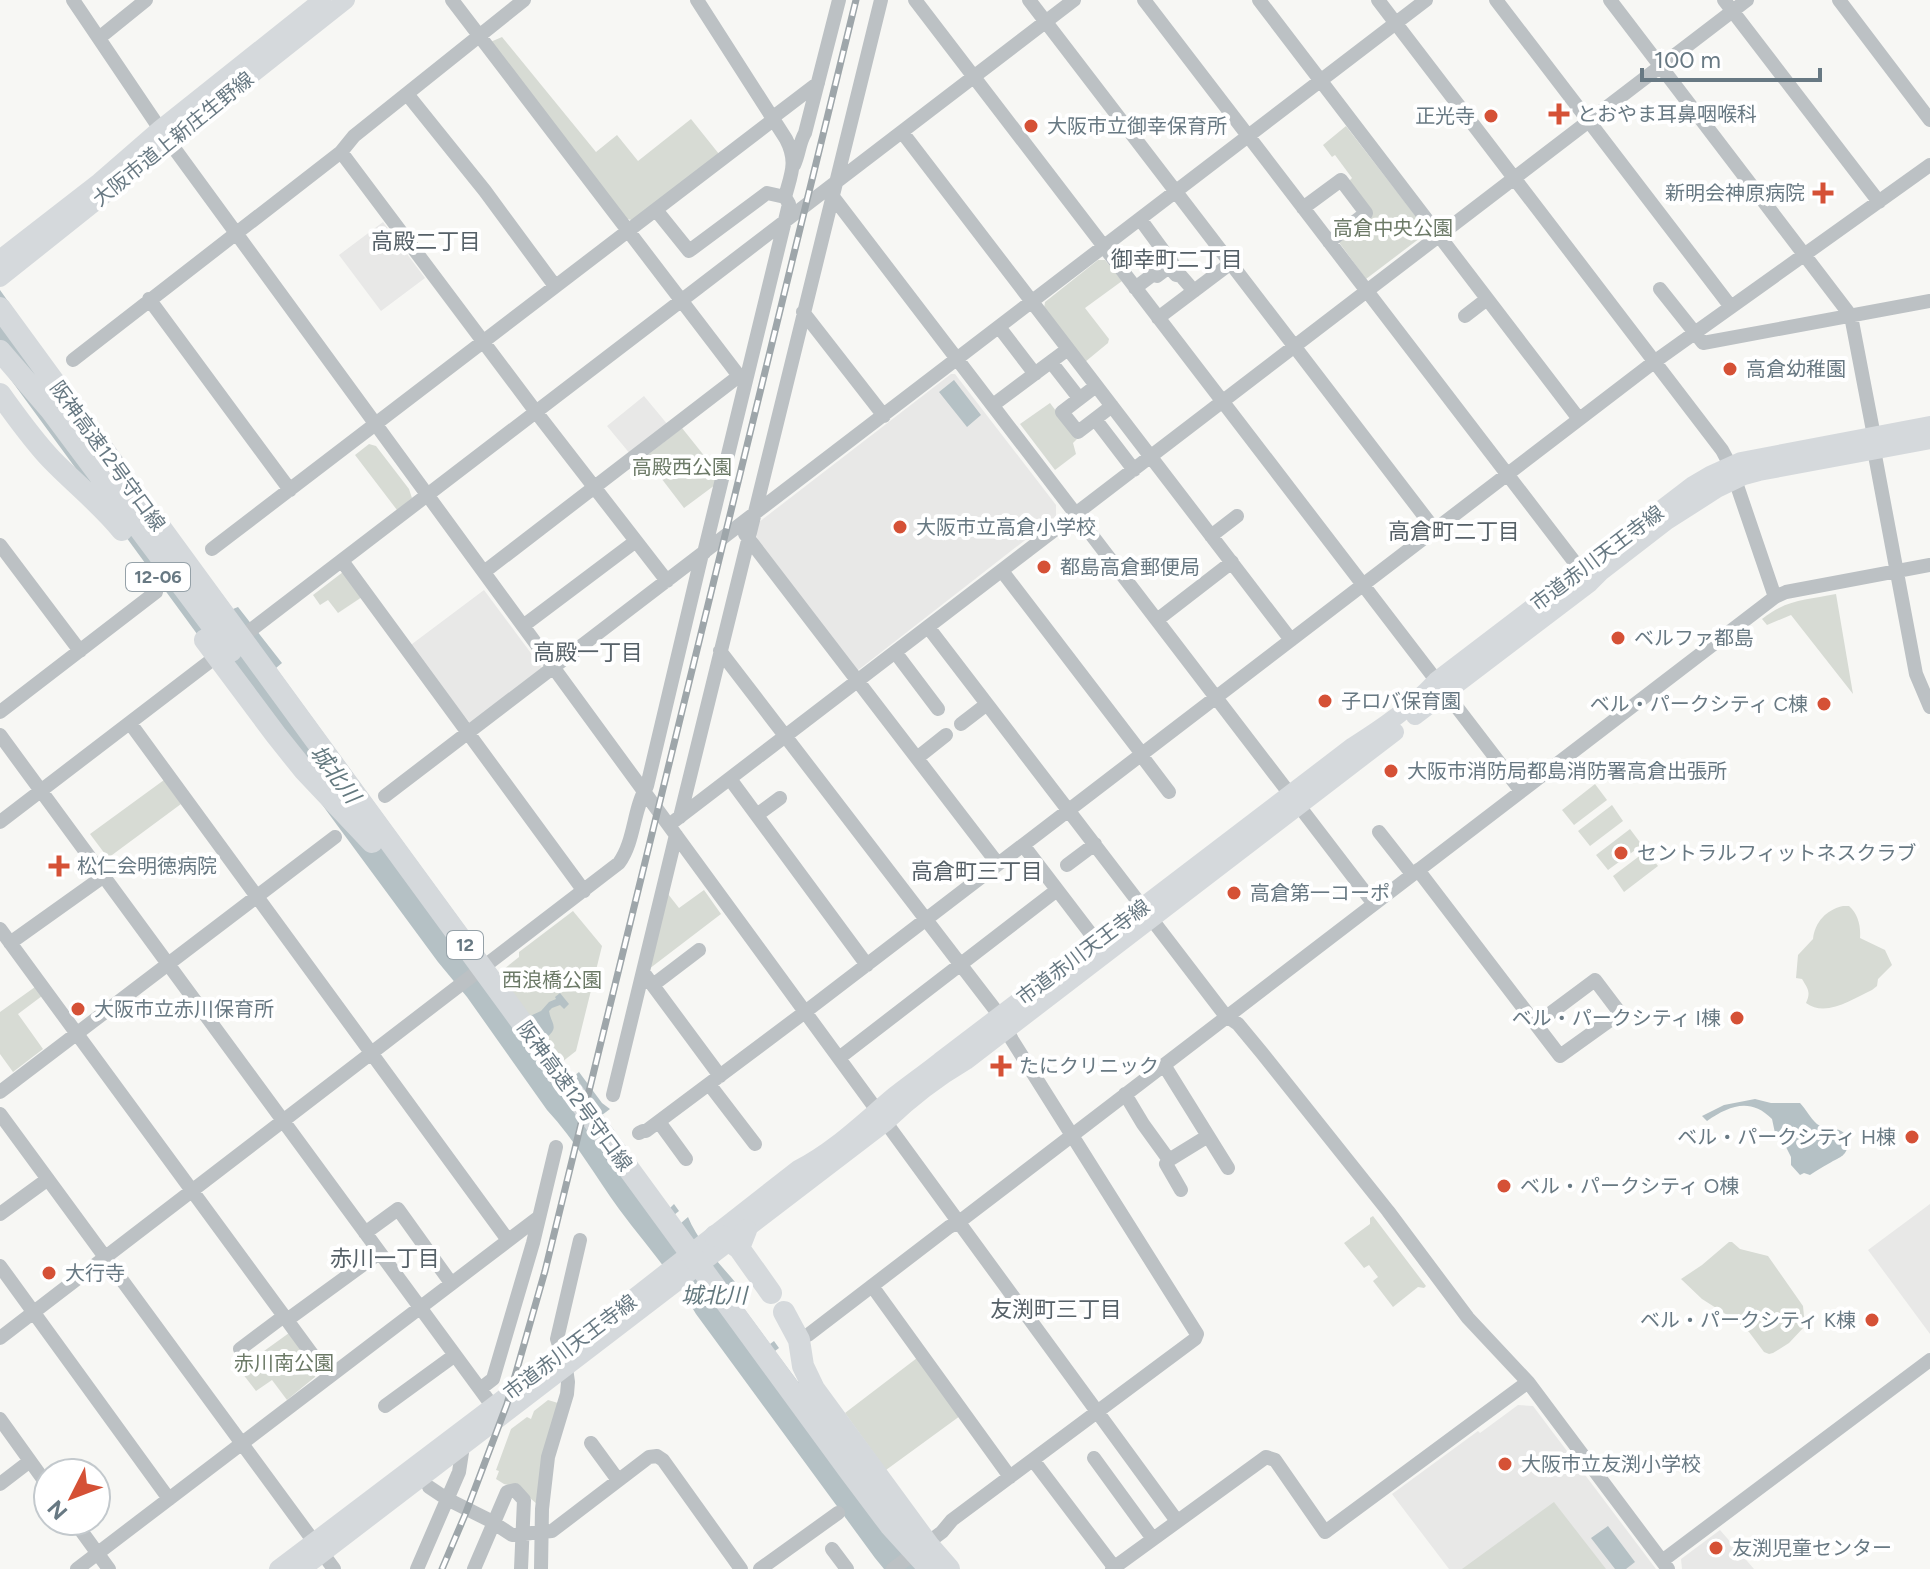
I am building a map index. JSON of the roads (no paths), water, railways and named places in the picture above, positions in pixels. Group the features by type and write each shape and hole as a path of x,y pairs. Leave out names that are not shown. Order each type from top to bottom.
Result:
{"highway":[{"path":"1,317 50,409"},
{"name":"阪神高速12号守口線","path":"1,317 848,1469 890,1525 930,1569"},
{"name":"阪神高速12号守口線","path":"0,351 50,409 246,670 842,1487 910,1569"},
{"name":"12-06","path":"2,410 107,511 304,770 372,842"},
{"path":"731,1241 771,1293"},
{"path":"784,1312 799,1340 803,1366 814,1389 949,1569"}],"main road":[{"name":"大阪市道上新庄生野線","path":"164,135 322,0"},
{"name":"大阪市道上新庄生野線","path":"2,266 99,182 346,0"},
{"name":"市道赤川天王寺線","path":"1874,443 1930,425"},
{"name":"市道赤川天王寺線","path":"1003,1023 1586,577 1685,491 1710,475 1732,473 1756,458 1874,443 1930,440"},
{"name":"市道赤川天王寺線","path":"731,1241 798,1169 901,1108 945,1073 966,1061 1003,1023 1097,942 1147,912"},
{"name":"市道赤川天王寺線","path":"302,1569 318,1547 661,1286 731,1241 882,1117"},
{"name":"市道赤川天王寺線","path":"278,1569 318,1547 463,1446 497,1411"}],"street":[{"path":"73,0 164,135 644,792 675,826 805,1012 1177,1521"},
{"path":"99,38 146,0"},
{"path":"452,0 742,378"},
{"path":"73,360 341,152 354,136 524,0"},
{"path":"697,0 789,146 793,165"},
{"path":"0,1338 584,891 624,856 647,786 742,378 789,204 785,197 839,0"},
{"path":"613,1095 675,826 720,651 744,532 753,515 831,189 881,0"},
{"path":"915,0 1521,791"},
{"path":"1029,0 1435,530"},
{"path":"0,822 1074,0"},
{"path":"1144,0 1586,577"},
{"path":"1259,0 1579,419"},
{"path":"1378,0 1722,450 1775,597"},
{"path":"753,515 1426,0"},
{"path":"1496,0 1731,307"},
{"path":"1610,0 1851,316 1896,571 1930,707"},
{"path":"675,826 785,736 1660,66 1728,6 1747,0"},
{"path":"1839,0 1930,120"},
{"path":"1728,6 1879,202"},
{"path":"212,549 818,83"},
{"path":"407,94 485,191 555,286"},
{"path":"902,132 1291,640"},
{"path":"341,152 667,581"},
{"path":"639,1133 659,1122 867,965 1654,362 1930,165"},
{"path":"1303,208 1341,180 1366,213 1329,242"},
{"path":"831,189 1374,904"},
{"path":"656,210 689,251 767,193 785,197"},
{"path":"1135,288 1173,264 1140,219"},
{"path":"1158,318 1231,263"},
{"path":"1169,267 1194,291"},
{"path":"1660,289 1703,343 1930,301"},
{"path":"149,299 290,490"},
{"path":"1465,316 1487,299"},
{"path":"803,312 884,416"},
{"path":"999,327 1035,374"},
{"path":"993,405 1068,349"},
{"path":"1051,362 1079,398"},
{"path":"484,572 742,378"},
{"path":"1096,386 1062,412 1078,432 1112,406"},
{"path":"1095,419 1134,470"},
{"path":"1211,536 1237,516"},
{"path":"385,796 703,554 744,532"},
{"path":"744,532 998,864"},
{"path":"523,626 636,541"},
{"path":"0,545 80,651"},
{"path":"342,561 584,891"},
{"path":"1157,620 1232,562"},
{"path":"808,1335 1775,597 1786,592 1930,565"},
{"path":"1002,571 1169,792"},
{"path":"0,712 156,592"},
{"path":"928,627 1227,1016 1238,1024 1272,1065 1468,1318 1528,1382 1665,1565 1930,1360"},
{"path":"720,651 1003,1023 1196,1332 1195,1339 961,1513 936,1537 893,1569"},
{"path":"895,652 938,709"},
{"path":"961,724 987,704"},
{"path":"130,723 508,1240"},
{"path":"0,735 497,1411"},
{"path":"917,758 946,735"},
{"path":"730,779 867,965"},
{"path":"757,815 780,798"},
{"path":"1379,832 1415,872 1560,1056 1620,1013 1595,980 1536,1024"},
{"path":"0,1092 335,837"},
{"path":"1067,865 1095,844"},
{"path":"1023,845 1097,942"},
{"path":"104,876 5,939 328,1376"},
{"path":"839,1058 1057,890"},
{"path":"653,985 699,950"},
{"path":"643,972 755,1144"},
{"path":"1164,1065 1228,1168"},
{"path":"1125,1094 1169,1160"},
{"path":"0,1114 334,1569"},
{"path":"659,1122 686,1159"},
{"path":"1181,1190 1166,1164 1208,1136"},
{"path":"480,1389 493,1379 556,1147"},
{"path":"0,1214 48,1179"},
{"path":"365,1233 398,1209 451,1283"},
{"path":"77,1569 539,1217"},
{"path":"541,1569 548,1457 568,1382 557,1339 580,1240"},
{"path":"240,1349 379,1253"},
{"path":"0,1266 169,1499"},
{"path":"872,1286 1010,1477"},
{"path":"385,1406 455,1355"},
{"path":"1033,1460 1113,1568 1260,1460 1269,1457 1275,1460 1325,1532 1528,1382"},
{"path":"0,1419 32,1464"},
{"path":"591,1443 618,1480"},
{"path":"417,1569 459,1472 463,1446"},
{"path":"429,1487 512,1535 552,1531 649,1457 657,1456 663,1460 741,1569"},
{"path":"1094,1458 1153,1539"},
{"path":"0,1484 30,1461"},
{"path":"474,1569 507,1492 515,1490 524,1500 521,1569"},
{"path":"760,1569 838,1513"},
{"path":"86,1537 109,1569"},
{"path":"832,1549 847,1569"}],"water":[{"name":"城北川","path":"0,290 233,609 238,607 282,663 276,668 530,1016 541,1011 560,993 569,1004 564,1009 560,1005 549,1011 554,1028 546,1038 574,1076 579,1072 610,1109 602,1115 670,1208 674,1204 679,1211 674,1215 681,1223 688,1217 707,1249 747,1297 739,1302 770,1344 774,1341 779,1348 775,1351 798,1382 804,1377 948,1569 884,1569 875,1558 467,997 438,962 0,365"},
{"path":"954,380 981,415 967,427 939,392"},
{"path":"1755,1099 1771,1103 1800,1103 1817,1124 1845,1134 1850,1140 1845,1153 1810,1175 1800,1175 1791,1165 1791,1157 1782,1139 1775,1133 1772,1119 1764,1112 1740,1106 1723,1111 1707,1121 1702,1116 1724,1105"},
{"path":"1608,1526 1635,1562 1626,1569 1615,1569 1591,1538"}],"railway":[{"path":"442,1569 507,1404 545,1271 856,0"}],"place":[{"name":"とおやま耳鼻咽喉科","path":"1559,114"},
{"name":"正光寺","path":"1491,116"},
{"name":"大阪市立御幸保育所","path":"1031,126"},
{"name":"新明会神原病院","path":"1823,193"},
{"name":"高倉幼稚園","path":"1730,369"},
{"name":"大阪市立高倉小学校","path":"900,527"},
{"name":"都島高倉郵便局","path":"1044,567"},
{"name":"ベルファ都島","path":"1618,638"},
{"name":"子ロバ保育園","path":"1325,701"},
{"name":"ベル・パークシティ C棟","path":"1824,704"},
{"name":"大阪市消防局都島消防署高倉出張所","path":"1391,771"},
{"name":"セントラルフィットネスクラブ","path":"1621,853"},
{"name":"松仁会明徳病院","path":"59,866"},
{"name":"高倉第一コーポ","path":"1234,893"},
{"name":"大阪市立赤川保育所","path":"78,1009"},
{"name":"ベル・パークシティ I棟","path":"1737,1018"},
{"name":"たにクリニック","path":"1001,1066"},
{"name":"ベル・パークシティ H棟","path":"1912,1137"},
{"name":"ベル・パークシティ O棟","path":"1504,1186"},
{"name":"大行寺","path":"49,1273"},
{"name":"ベル・パークシティ K棟","path":"1872,1320"},
{"name":"大阪市立友渕小学校","path":"1505,1464"},
{"name":"友渕児童センター","path":"1716,1548"}],"district":[{"name":"高殿二丁目","path":"426,241"},
{"name":"御幸町二丁目","path":"1177,259"},
{"name":"高倉町二丁目","path":"1454,531"},
{"name":"高殿一丁目","path":"588,652"},
{"name":"高倉町三丁目","path":"977,871"},
{"name":"赤川一丁目","path":"385,1258"},
{"name":"友渕町三丁目","path":"1056,1309"}],"park label":[{"name":"高倉中央公園","path":"1393,228"},
{"name":"高殿西公園","path":"682,467"},
{"name":"西浪橋公園","path":"552,980"},
{"name":"赤川南公園","path":"284,1363"}]}
